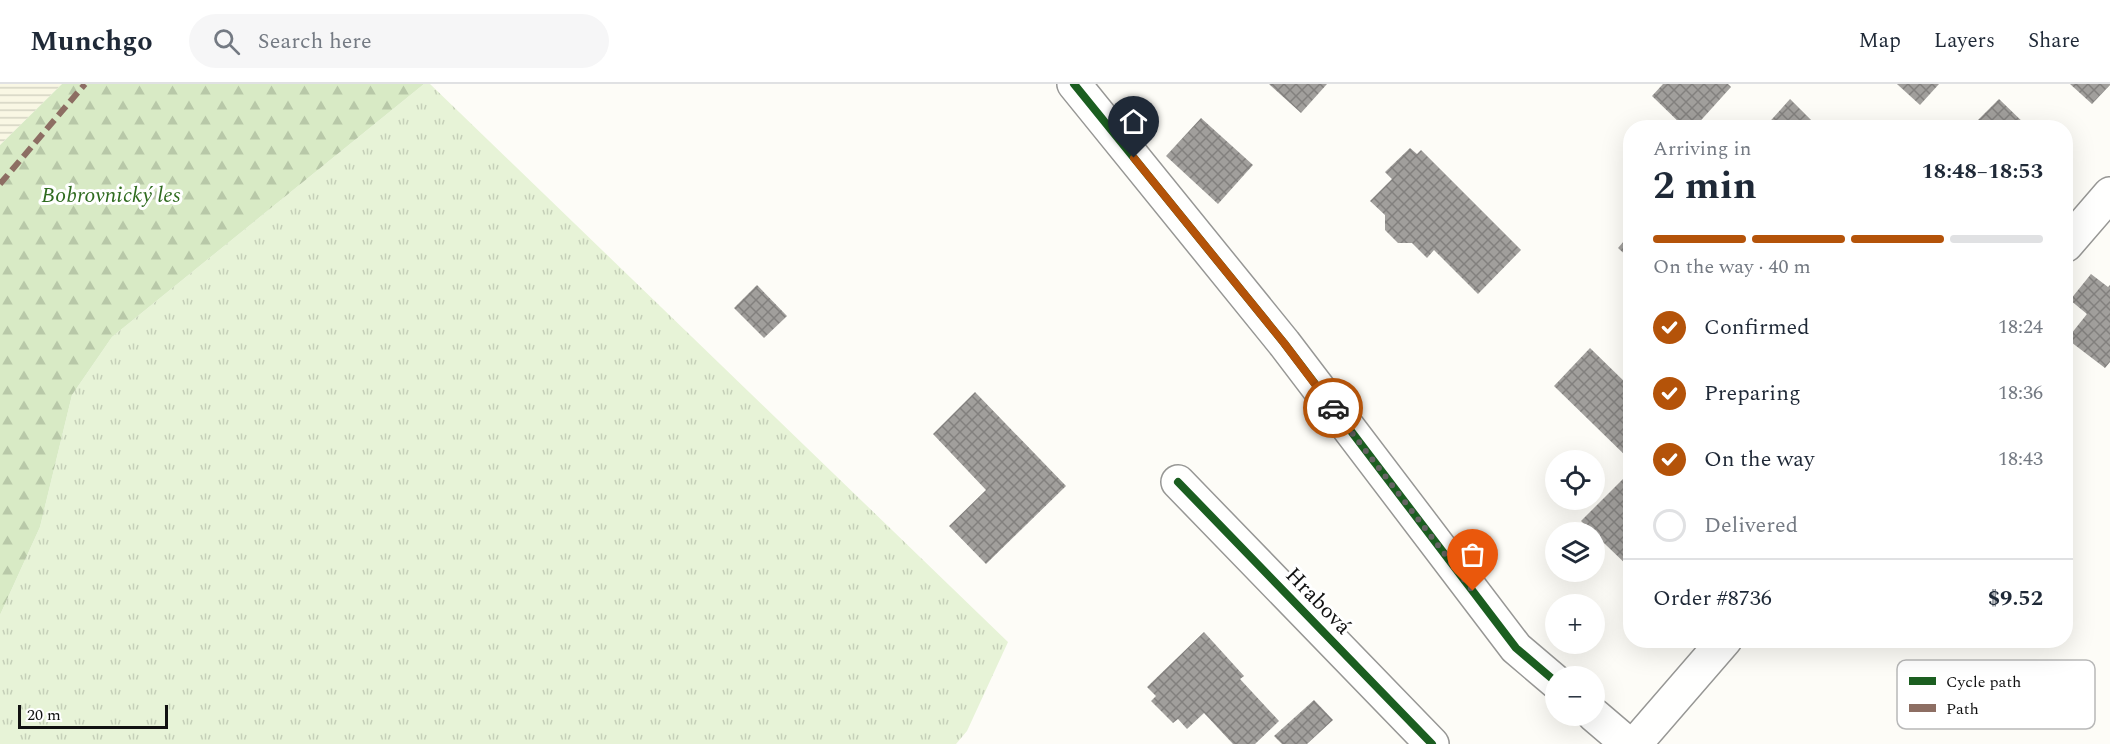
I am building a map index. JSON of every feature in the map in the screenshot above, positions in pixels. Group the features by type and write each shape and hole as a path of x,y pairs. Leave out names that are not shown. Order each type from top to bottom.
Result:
{"street":[{"path":"1074,84 1284,343 1516,648 1545,673"},
{"path":"2073,237 2110,194"},
{"name":"Hrabová","path":"1178,482 1432,744"},
{"path":"1635,744 1718,648"},
{"path":"1605,724 1628,744"}],"shaded area":[{"path":"0,84 62,84 0,145"}],"green space":[{"name":"Bobrovnický les","path":"62,84 424,84 112,337 72,395 40,527 0,615 0,145"},
{"path":"424,84 430,84 1008,642 967,731 956,744 0,744 0,615 40,527 72,395 112,337"}],"building":[{"path":"1269,84 1327,84 1301,113"},
{"path":"1663,84 1728,84 1731,87 1701,120 1677,120 1652,96"},
{"path":"1897,84 1939,84 1920,105"},
{"path":"2070,84 2110,84 2110,85 2092,104"},
{"path":"1790,99 1811,120 1771,120"},
{"path":"1999,99 2021,120 1978,120"},
{"path":"1201,118 1253,165 1218,204 1166,156"},
{"path":"1410,148 1417,154 1421,150 1521,250 1478,294 1434,250 1427,258 1412,243 1398,243 1385,230 1385,215 1370,201 1392,179 1385,172"},
{"path":"1623,242 1623,253 1618,248"},
{"path":"2091,274 2108,287 2110,285 2110,362 2105,368 2073,344 2073,332 2087,314 2073,302 2073,296"},
{"path":"757,285 787,316 764,338 734,308"},
{"path":"1590,348 1623,380 1623,453 1554,386"},
{"path":"975,392 1066,486 986,564 949,526 986,490 933,434"},
{"path":"1623,479 1623,561 1605,544 1605,522 1582,522 1592,510 1605,510 1605,497"},
{"path":"1204,632 1244,676 1240,679 1279,721 1255,744 1233,744 1204,713 1187,729 1178,719 1173,723 1151,701 1156,696 1147,687"},
{"path":"1314,700 1333,720 1307,744 1282,744 1274,736"}],"marked path":[{"path":"0,184 85,84"}],"cycle path":[{"path":"1074,84 1284,343 1516,648 1545,673"},
{"path":"1178,482 1432,744"}],"way so far":[{"path":"1333,408 1473,591"}],"route":[{"path":"1134,158 1284,343 1333,408"}]}
